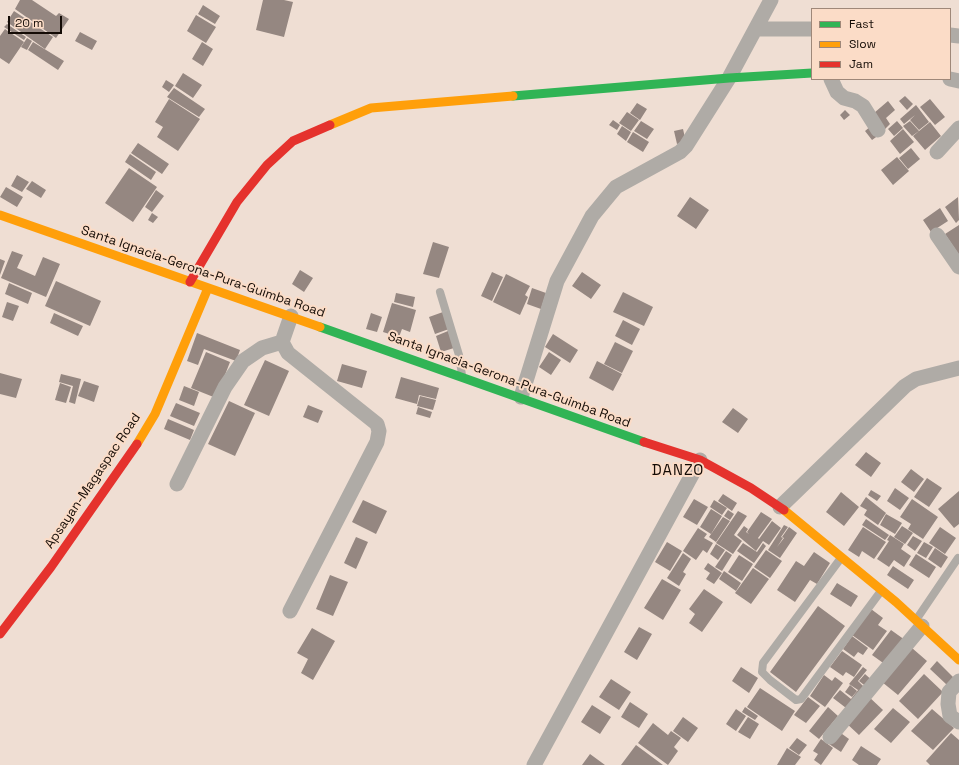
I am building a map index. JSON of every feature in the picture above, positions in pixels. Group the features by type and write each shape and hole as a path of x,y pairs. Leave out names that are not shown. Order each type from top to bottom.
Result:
{"street":[{"path":"521,397 557,281 592,216 616,187 680,152 686,146 729,78 771,0"},
{"path":"756,29 811,29"},
{"path":"190,282 237,202 267,165 293,141 371,108 729,78 811,73"},
{"path":"831,80 837,92 844,98 856,101 864,106 878,130"},
{"path":"937,152 959,128"},
{"name":"Santa Ignacia-Gerona-Pura-Guimba Road","path":"0,215 462,376 620,434 700,460 751,488 780,507 881,590 959,660"},
{"path":"937,235 959,267"},
{"name":"Apsayan-Magaspac Road","path":"0,634 51,567 139,441 155,414 208,288"},
{"path":"290,611 377,442 379,431 377,424 288,353 282,342 291,316"},
{"path":"178,484 225,387 243,361 262,348 282,342"},
{"path":"780,507 906,386 916,379 959,368"},
{"path":"534,765 700,460"},
{"path":"830,737 919,623"},
{"path":"959,681 950,692 948,704 950,716 959,722"}],"lane":[{"path":"440,292 459,355 462,376"},
{"path":"842,557 763,663 762,672 770,680 796,700 801,699 881,590"},
{"path":"919,623 958,558"}],"building":[{"path":"20,0 32,0 56,16 59,13 69,19 56,38 15,9"},
{"path":"263,0 284,0 293,2 284,37 256,30"},
{"path":"203,5 220,16 215,24 198,14"},
{"path":"14,11 53,37 45,49 7,22"},
{"path":"196,15 216,27 206,43 187,31"},
{"path":"7,24 26,37 24,40 4,27"},
{"path":"5,29 24,42 9,64 0,58 0,36"},
{"path":"80,32 97,41 92,50 75,41"},
{"path":"27,38 32,41 27,50 21,47"},
{"path":"33,42 64,61 58,70 28,50"},
{"path":"202,42 213,49 203,66 192,59"},
{"path":"183,73 202,85 193,98 175,86"},
{"path":"166,80 174,85 169,92 162,87"},
{"path":"174,88 205,109 199,117 167,97"},
{"path":"905,96 913,104 907,110 899,101"},
{"path":"169,99 200,119 178,151 157,137 163,127 155,122"},
{"path":"930,99 945,117 935,125 920,107"},
{"path":"888,101 895,110 886,118 890,124 885,129 874,113"},
{"path":"637,103 647,109 640,120 630,113"},
{"path":"916,105 929,122 919,130 910,120 915,115 904,124 900,119"},
{"path":"845,110 850,115 844,120 840,115"},
{"path":"627,112 639,120 631,131 619,123"},
{"path":"613,120 620,125 617,130 609,125"},
{"path":"641,121 654,129 647,139 634,131"},
{"path":"897,121 903,128 894,136 888,129"},
{"path":"910,121 919,131 912,136 903,126"},
{"path":"930,122 941,136 925,150 913,136"},
{"path":"622,126 631,132 626,141 617,134"},
{"path":"871,126 879,135 872,140 865,131"},
{"path":"683,129 686,142 677,144 674,131"},
{"path":"903,129 914,142 900,154 890,141"},
{"path":"633,132 649,142 643,152 627,142"},
{"path":"138,143 169,164 162,174 131,153"},
{"path":"911,148 920,159 908,169 899,158"},
{"path":"130,154 156,172 151,180 125,162"},
{"path":"897,157 909,171 893,185 881,170"},
{"path":"129,168 157,187 133,222 105,203"},
{"path":"17,175 29,182 22,192 11,186"},
{"path":"32,181 46,190 41,198 26,189"},
{"path":"6,187 23,197 17,207 0,197"},
{"path":"156,190 164,196 152,212 145,207"},
{"path":"690,197 709,210 696,229 677,216"},
{"path":"958,197 959,220 956,223 945,207"},
{"path":"940,208 948,221 931,232 923,220"},
{"path":"152,213 158,217 153,223 148,220"},
{"path":"959,225 959,255 945,234"},
{"path":"433,242 449,247 439,278 423,274"},
{"path":"12,251 23,255 17,268 35,276 43,257 60,264 46,297 1,278"},
{"path":"0,259 5,261 0,275"},
{"path":"300,270 313,278 304,292 292,284"},
{"path":"492,272 503,277 492,301 481,296"},
{"path":"582,272 601,285 591,299 572,286"},
{"path":"506,274 530,286 525,295 528,297 520,315 493,302"},
{"path":"56,281 101,301 90,326 45,306"},
{"path":"9,283 32,293 28,304 5,294"},
{"path":"532,288 546,293 541,309 527,304"},
{"path":"623,292 653,307 644,326 613,312"},
{"path":"396,293 415,297 413,307 394,302"},
{"path":"7,302 19,306 13,321 2,317"},
{"path":"392,303 416,310 410,332 402,329 399,337 383,332"},
{"path":"443,312 449,329 435,334 429,317"},
{"path":"54,313 83,326 78,336 50,323"},
{"path":"371,313 382,317 377,332 366,329"},
{"path":"623,320 640,329 632,345 615,336"},
{"path":"448,331 454,348 441,352 436,336"},
{"path":"197,333 240,350 236,361 204,349 198,365 187,361"},
{"path":"553,334 578,350 570,363 545,347"},
{"path":"615,342 633,351 622,373 604,364"},
{"path":"206,352 230,362 216,398 191,388"},
{"path":"549,352 561,360 551,375 539,367"},
{"path":"265,360 289,371 269,416 244,405"},
{"path":"597,361 622,374 613,391 589,378"},
{"path":"342,364 367,371 362,388 337,381"},
{"path":"0,373 22,379 16,398 0,394"},
{"path":"61,374 81,379 75,404 69,402 73,386 59,382"},
{"path":"401,377 439,388 436,399 419,395 417,404 395,398"},
{"path":"84,381 99,386 94,402 78,396"},
{"path":"60,383 71,387 66,403 55,400"},
{"path":"184,386 199,392 194,406 179,400"},
{"path":"420,396 436,400 433,410 417,406"},
{"path":"229,401 255,413 235,456 208,444"},
{"path":"176,403 200,413 194,426 170,416"},
{"path":"308,405 323,411 318,423 303,417"},
{"path":"418,407 432,412 430,418 416,414"},
{"path":"733,408 748,419 738,433 722,422"},
{"path":"168,419 194,430 190,440 164,429"},
{"path":"866,452 881,463 871,477 855,465"},
{"path":"911,469 924,479 914,492 901,482"},
{"path":"927,478 942,488 929,507 914,497"},
{"path":"895,488 909,498 900,510 887,501"},
{"path":"871,490 881,496 877,501 868,495"},
{"path":"959,491 959,524 954,528 938,509"},
{"path":"841,492 859,507 844,526 826,512"},
{"path":"723,494 737,503 732,511 718,501"},
{"path":"866,497 886,513 878,525 864,515 867,510 860,506"},
{"path":"694,499 708,507 697,525 683,517"},
{"path":"912,499 938,517 923,539 908,529 911,524 900,517"},
{"path":"363,500 387,511 376,534 352,522"},
{"path":"714,500 727,508 722,515 710,507"},
{"path":"711,509 722,516 711,534 700,527"},
{"path":"728,510 734,514 730,520 724,516"},
{"path":"738,511 747,516 734,535 742,541 733,554 716,543"},
{"path":"761,512 772,519 758,538 759,539 772,521 781,528 769,545 763,541 756,551 737,535 744,526 748,529 746,532 749,534 747,532"},
{"path":"886,514 902,523 895,534 880,525"},
{"path":"723,517 730,521 716,542 709,537"},
{"path":"866,519 889,535 885,540 862,525"},
{"path":"784,525 788,527 781,537 783,538 777,547 784,538 782,537 789,527 797,533 780,558 768,550"},
{"path":"902,526 913,533 905,544 894,537"},
{"path":"863,527 886,542 874,559 862,551 859,557 848,550"},
{"path":"940,527 956,538 945,554 929,543"},
{"path":"698,528 707,534 704,538 713,543 707,553 703,550 696,560 683,551"},
{"path":"890,535 904,544 901,549 911,556 904,567 894,560 889,567 877,559 889,541 887,540"},
{"path":"913,536 922,541 915,551 907,545"},
{"path":"356,537 368,542 356,569 344,563"},
{"path":"667,542 682,551 670,571 655,562"},
{"path":"924,542 933,547 926,558 917,553"},
{"path":"743,543 757,552 763,543 766,546 754,563 737,551"},
{"path":"716,544 725,550 718,560 710,554"},
{"path":"935,548 948,557 941,568 928,559"},
{"path":"766,550 782,561 770,578 754,567"},
{"path":"726,551 732,555 722,571 715,567"},
{"path":"814,552 830,563 817,584 810,580 795,602 777,590 796,561 804,566"},
{"path":"683,553 691,559 683,572 686,574 679,586 667,578"},
{"path":"916,554 936,567 929,578 909,565"},
{"path":"739,555 753,564 742,581 728,572"},
{"path":"708,563 722,573 714,584 706,579 710,573 704,569"},
{"path":"893,566 914,580 908,589 887,575"},
{"path":"753,568 769,579 751,604 735,593"},
{"path":"724,571 741,583 736,591 719,579"},
{"path":"330,575 348,582 333,616 316,609"},
{"path":"662,579 681,590 663,620 644,608"},
{"path":"837,583 858,596 851,607 830,594"},
{"path":"704,589 723,602 702,632 689,623 695,614 689,609"},
{"path":"818,606 845,626 796,692 770,672"},
{"path":"871,609 883,618 878,625 887,631 873,650 852,635"},
{"path":"639,627 652,634 637,660 624,652"},
{"path":"312,628 335,641 313,680 301,673 308,659 297,653"},
{"path":"891,630 905,640 886,665 872,655"},
{"path":"852,636 868,648 863,655 858,652 854,657 843,649"},
{"path":"912,648 927,661 898,695 882,682"},
{"path":"842,651 862,665 854,677 846,672 843,676 830,667"},
{"path":"937,661 954,678 947,685 930,669"},
{"path":"741,667 758,678 749,693 732,681"},
{"path":"863,667 867,670 858,681 862,685 858,690 849,684"},
{"path":"865,674 874,682 868,688 859,681"},
{"path":"924,674 943,692 918,719 899,701"},
{"path":"824,675 832,681 835,677 843,683 825,707 810,696"},
{"path":"611,679 631,692 619,710 599,697"},
{"path":"850,685 857,691 852,697 845,692"},
{"path":"862,685 867,689 850,711 833,698 840,690 851,699"},
{"path":"760,688 795,711 782,731 747,707"},
{"path":"868,696 883,710 859,735 845,722"},
{"path":"808,697 820,706 806,723 794,715"},
{"path":"630,702 648,714 639,728 621,717"},
{"path":"592,705 611,717 600,734 581,722"},
{"path":"745,707 758,716 755,720 742,712"},
{"path":"828,707 838,716 819,739 809,731"},
{"path":"893,708 910,722 891,743 874,729"},
{"path":"736,709 746,716 736,731 726,724"},
{"path":"932,709 954,728 933,750 911,731"},
{"path":"683,717 698,728 688,742 673,731"},
{"path":"748,717 759,724 750,739 738,732"},
{"path":"653,723 668,735 671,731 681,738 674,747 678,751 668,765 638,743"},
{"path":"838,731 849,739 841,752 829,744"},
{"path":"951,733 959,740 959,765 930,765 926,761"},
{"path":"797,738 807,745 799,755 789,748"},
{"path":"821,739 833,748 821,765 814,760 818,754 813,751"},
{"path":"636,745 663,765 621,765"},
{"path":"861,746 881,759 877,765 859,765 852,760"},
{"path":"787,748 801,757 795,765 777,765"},
{"path":"590,754 605,765 582,765"}],"traffic: fast":[{"path":"513,96 729,78 811,73"},
{"path":"320,327 644,442"}],"traffic: slow":[{"path":"330,125 371,108 513,96"},
{"path":"0,215 320,327"},
{"path":"137,444 155,414 208,288"},
{"path":"784,510 896,602 959,660"}],"traffic: jam":[{"path":"190,282 237,202 267,165 293,141 330,125"},
{"path":"644,442 700,460 751,488 784,510"},
{"path":"0,634 51,567 137,444"}],"district":[{"name":"DANZO","path":"678,471"}]}
